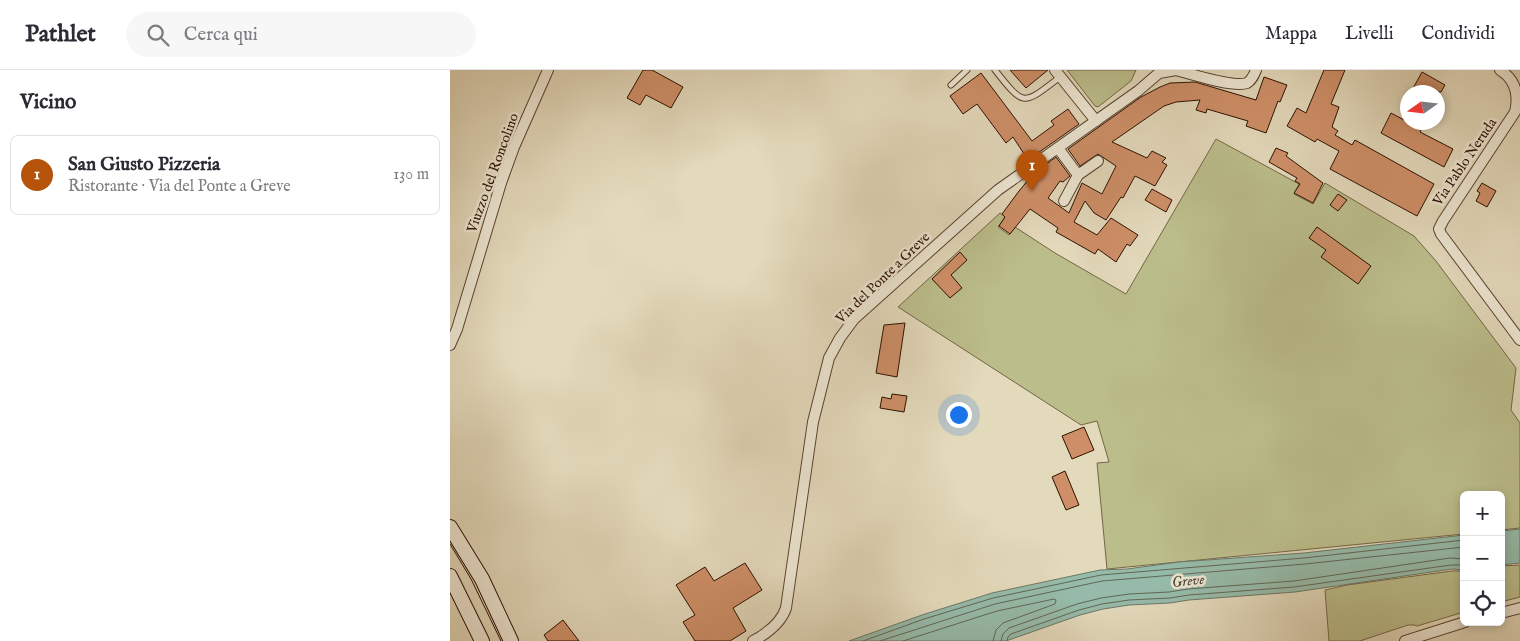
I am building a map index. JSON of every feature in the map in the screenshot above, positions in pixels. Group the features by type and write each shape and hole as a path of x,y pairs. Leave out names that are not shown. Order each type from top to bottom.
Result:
{"main road":[{"path":"450,527 482,579 511,641"},
{"path":"450,576 482,641"}],"street":[{"name":"Viuzzo del Roncolino","path":"450,345 457,329 501,183 548,70"},
{"name":"Via del Ponte a Greve","path":"753,641 781,620 786,608 813,422 829,358 840,338 854,319 998,190 1138,91 1158,71 1176,70 1239,84 1250,80 1256,70"},
{"name":"Via Pablo Neruda","path":"1500,70 1508,75 1517,93 1515,112 1443,221 1440,229 1441,234 1520,340"},
{"path":"1058,73 1096,121"},
{"path":"1058,148 1078,175"},
{"path":"1064,202 1078,175 1098,161"},
{"path":"1505,612 1520,608"},
{"path":"1405,641 1460,624"}],"lane":[{"path":"951,85 967,70"},
{"path":"995,70 1013,93 1021,98 1028,99 1034,97 1058,73"}],"shaded area":[{"path":"1067,70 1136,70 1131,81 1098,107 1095,106"},
{"path":"1216,139 1299,184 1294,194 1313,204 1325,183 1414,236 1436,261 1516,368 1511,410 1520,423 1520,528 1505,530 1505,491 1460,491 1460,534 1107,569 1097,463 1109,462 1097,421 1081,425 898,307 1000,213 1005,217 998,227 1009,235 1015,227 1055,253 1126,294"},
{"path":"1520,565 1520,597 1505,601 1505,581 1505,566"},
{"path":"1460,571 1460,613 1417,626 1408,625 1360,641 1329,641 1325,590 1347,585"}],"water":[{"path":"1520,529 1520,563 1505,565 1505,531"},
{"name":"Greve","path":"1460,535 1460,570 1452,569 1295,592 1129,605 1103,609 1080,615 1006,641 849,641 992,593 1100,570 1304,553"}],"building":[{"path":"643,70 652,70 683,87 671,108 646,95 640,105 627,98"},
{"path":"1010,70 1048,70 1026,88"},
{"path":"1324,70 1345,70 1331,104 1339,107 1332,127 1338,131 1335,135 1352,145 1355,140 1434,184 1417,216 1330,169 1339,151 1317,139 1315,142 1287,126 1297,108 1306,113"},
{"path":"1422,72 1445,85 1415,85"},
{"path":"981,73 1032,141 1054,125 1051,121 1068,109 1079,124 1028,160 1013,137 1006,143 977,104 963,114 950,96"},
{"path":"1264,77 1287,85 1280,102 1278,101 1266,133 1246,126 1248,121 1207,109 1206,113 1196,110 1200,100 1176,102 1164,106 1112,142 1147,158 1152,151 1166,158 1162,162 1167,165 1155,186 1135,176 1123,198 1121,197 1106,220 1094,213 1085,201 1074,222 1097,235 1111,218 1138,235 1130,246 1127,244 1116,262 1098,249 1095,254 1056,232 1058,228 1030,209 1010,234 999,226 1005,217 1002,214 1019,191 1034,173 1056,157 1070,176 1063,182 1060,181 1048,198 1069,213 1082,183 1102,194 1116,166 1098,154 1080,166 1068,149 1141,97 1170,83 1195,82 1256,100"},
{"path":"1391,113 1400,118 1400,130 1421,130 1420,132 1453,149 1444,167 1381,133"},
{"path":"1276,148 1288,153 1286,156 1323,183 1313,203 1294,193 1300,184 1295,181 1297,178 1269,162"},
{"path":"1482,183 1496,191 1487,207 1476,201 1480,193 1477,191"},
{"path":"1152,189 1172,200 1166,212 1145,200"},
{"path":"1338,194 1347,200 1338,211 1330,205"},
{"path":"1317,227 1371,266 1358,284 1321,257 1326,250 1309,238"},
{"path":"960,252 967,260 951,275 962,288 950,298 932,279"},
{"path":"905,323 897,377 876,373 884,325"},
{"path":"892,394 907,396 904,412 880,408 882,397 891,399"},
{"path":"1084,427 1094,450 1072,459 1062,436"},
{"path":"1065,471 1079,505 1066,510 1052,477"},
{"path":"745,563 762,590 733,608 746,631 730,641 695,641 683,622 695,615 676,585 705,567 714,581"},
{"path":"563,620 579,641 548,641 544,635"}],"tram line":[{"path":"450,544 471,579 501,641"}],"place":[{"name":"San Giusto Pizzeria","path":"1032,191"}]}
